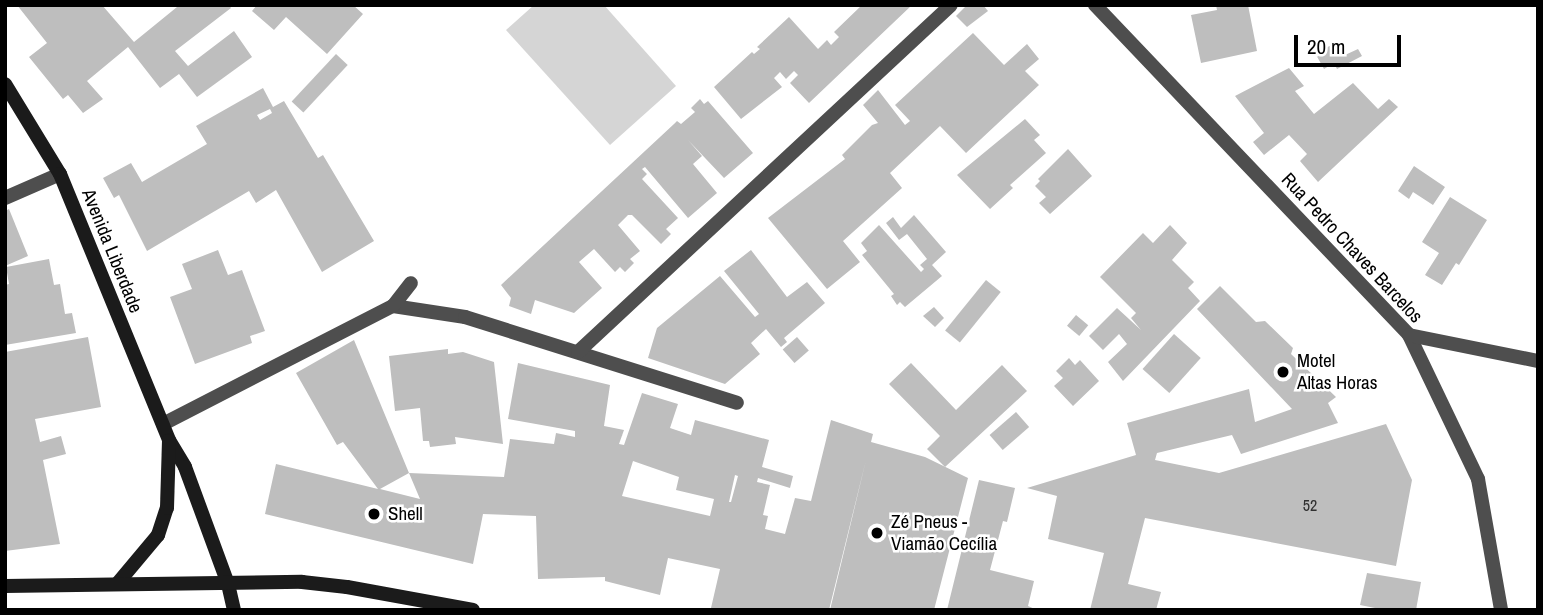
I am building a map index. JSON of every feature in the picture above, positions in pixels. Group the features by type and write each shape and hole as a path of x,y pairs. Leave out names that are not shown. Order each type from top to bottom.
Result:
{"main road":[{"name":"Avenida Liberdade","path":"5,85 60,174 169,440 185,467 228,584 234,610"},
{"name":"Avenida Liberdade","path":"117,583 158,535 167,508 169,440"},
{"path":"5,586 302,582 347,587 473,610"}],"street":[{"path":"578,352 951,5"},
{"name":"Rua Pedro Chaves Barcelos","path":"1095,5 1409,335 1478,480 1501,610"},
{"path":"5,198 60,174"},
{"path":"163,424 393,306 411,283"},
{"path":"393,306 465,317 737,403"},
{"path":"1409,335 1538,360"}],"shaded area":[{"path":"534,5 604,5 676,86 610,145 506,30"}],"building":[{"path":"17,5 102,5 134,42 177,7 176,5 229,5 231,8 175,51 188,66 234,31 252,57 197,97 179,74 160,88 128,47 87,81 103,99 83,113 68,95 63,99 29,57 47,43"},
{"path":"257,5 353,5 363,14 327,54 286,17 274,30 252,11"},
{"path":"862,5 912,5 809,103 790,83 798,75 794,71 786,79 780,72 774,78 782,87 741,119 714,87 752,52 754,54 760,49 757,47 789,17 818,49 827,40 831,45 839,37 834,32"},
{"path":"967,5 983,5 988,11 967,27 956,16"},
{"path":"1216,5 1248,5 1257,51 1201,63 1191,15 1217,10"},
{"path":"973,33 1004,65 1027,44 1039,59 1025,71 1039,85 966,153 940,126 890,173 902,188 843,241 860,262 827,289 768,218 845,159 842,155 872,125 878,123 863,105 878,90 905,125 910,121 895,105"},
{"path":"1338,42 1345,55 1358,49 1362,56 1337,69 1334,63 1324,69 1315,53"},
{"path":"336,54 348,65 303,112 292,102"},
{"path":"1289,68 1304,86 1295,91 1314,114 1353,83 1378,109 1389,99 1398,107 1318,182 1300,161 1307,154 1289,135 1264,155 1253,142 1264,133 1235,96"},
{"path":"263,88 273,107 284,101 318,158 323,155 374,241 322,272 276,190 256,203 249,191 147,251 119,195 114,198 103,178 131,163 142,182 207,144 196,126","holes":["270,109 272,113 260,120 257,115"]},
{"path":"700,99 704,104 708,101 753,153 724,178 688,140 702,156 693,164 717,193 688,218 645,167 642,169 647,174 642,179 678,218 666,229 671,234 661,244 632,215 628,215 618,225 640,251 630,259 634,263 625,272 620,267 615,272 594,249 579,262 602,288 574,313 535,300 531,314 509,306 511,298 501,285 677,121 681,124 695,112 691,108"},
{"path":"1025,119 1040,135 1034,140 1046,153 1010,185 1013,188 990,209 957,175"},
{"path":"1068,149 1092,176 1050,214 1039,203 1046,197 1035,186 1040,181 1038,179"},
{"path":"1414,166 1445,187 1433,205 1413,192 1409,199 1398,191"},
{"path":"1450,197 1487,220 1459,265 1456,263 1442,285 1425,275 1439,253 1422,242"},
{"path":"9,209 28,256 5,266 5,211"},
{"path":"914,215 946,252 932,265 942,276 905,307 900,302 897,305 891,296 894,294 862,255 867,251 861,243 879,225 921,272 924,269 920,265 927,259 907,234 899,240 886,223 893,217 901,228"},
{"path":"1170,225 1187,243 1172,260 1194,282 1188,288 1200,301 1123,381 1108,362 1127,344 1119,334 1103,350 1089,336 1117,308 1141,330 1131,318 1136,313 1100,277 1143,233 1153,243"},
{"path":"218,250 228,275 242,270 265,331 250,336 252,343 195,364 170,297 192,289 182,264"},
{"path":"751,250 787,297 807,282 825,303 784,338 787,342 781,347 766,329 751,343 760,354 725,384 648,358 657,328 720,276 755,317 759,314 724,271"},
{"path":"49,259 54,285 60,284 65,314 72,313 76,333 5,345 5,285 9,284 6,267"},
{"path":"986,280 1001,292 960,342 945,331"},
{"path":"1220,286 1256,322 1265,321 1293,348 1291,354 1336,397 1328,403 1338,423 1241,454 1232,435 1157,453 1155,460 1219,473 1386,424 1412,480 1396,566 1145,518 1128,584 1161,592 1156,610 1090,610 1104,553 1048,539 1057,496 1027,488 1136,455 1127,423 1249,389 1255,422 1292,409 1197,309"},
{"path":"934,307 944,318 935,327 923,316"},
{"path":"1076,315 1088,325 1079,336 1067,326"},
{"path":"1174,334 1201,358 1169,393 1143,369"},
{"path":"88,337 101,407 35,419 40,442 61,436 66,454 43,460 60,544 5,551 5,352"},
{"path":"797,337 809,351 794,363 783,349"},
{"path":"354,340 409,473 504,477 510,439 554,444 556,433 575,437 575,431 508,419 518,363 610,385 604,426 624,430 619,444 624,445 642,393 678,404 670,428 691,435 695,420 769,440 762,467 793,476 790,488 758,478 757,482 770,485 763,515 768,516 765,529 785,534 795,498 811,501 831,420 873,434 871,442 925,457 968,478 934,610 830,610 866,460 829,610 717,610 711,608 720,569 668,558 660,595 605,581 605,577 538,579 536,516 483,514 473,564 265,514 276,464 378,489 343,442 337,445 296,373","holes":["633,461 679,477 676,490 714,499 710,516 622,496","409,473 420,499 380,489","735,475 738,476 729,502"]},
{"path":"448,349 448,354 463,352 494,362 503,444 455,437 456,444 430,447 429,441 423,441 420,408 395,411 389,356"},
{"path":"1069,358 1075,365 1080,360 1099,381 1073,406 1054,386 1063,378 1056,371"},
{"path":"911,363 956,410 1002,365 1027,391 945,467 927,449 940,436 889,384"},
{"path":"1016,412 1029,427 1003,450 990,435"},
{"path":"979,480 1015,488 1007,522 1003,521 990,570 1034,581 1028,606 1037,610 947,610"},
{"path":"1367,573 1421,582 1416,610 1385,610 1360,605"}],"place":[{"name":"Motel Altas Horas","path":"1283,372"},
{"name":"Shell","path":"374,514"},
{"name":"Zé Pneus - Viamão Cecília","path":"877,533"}]}
